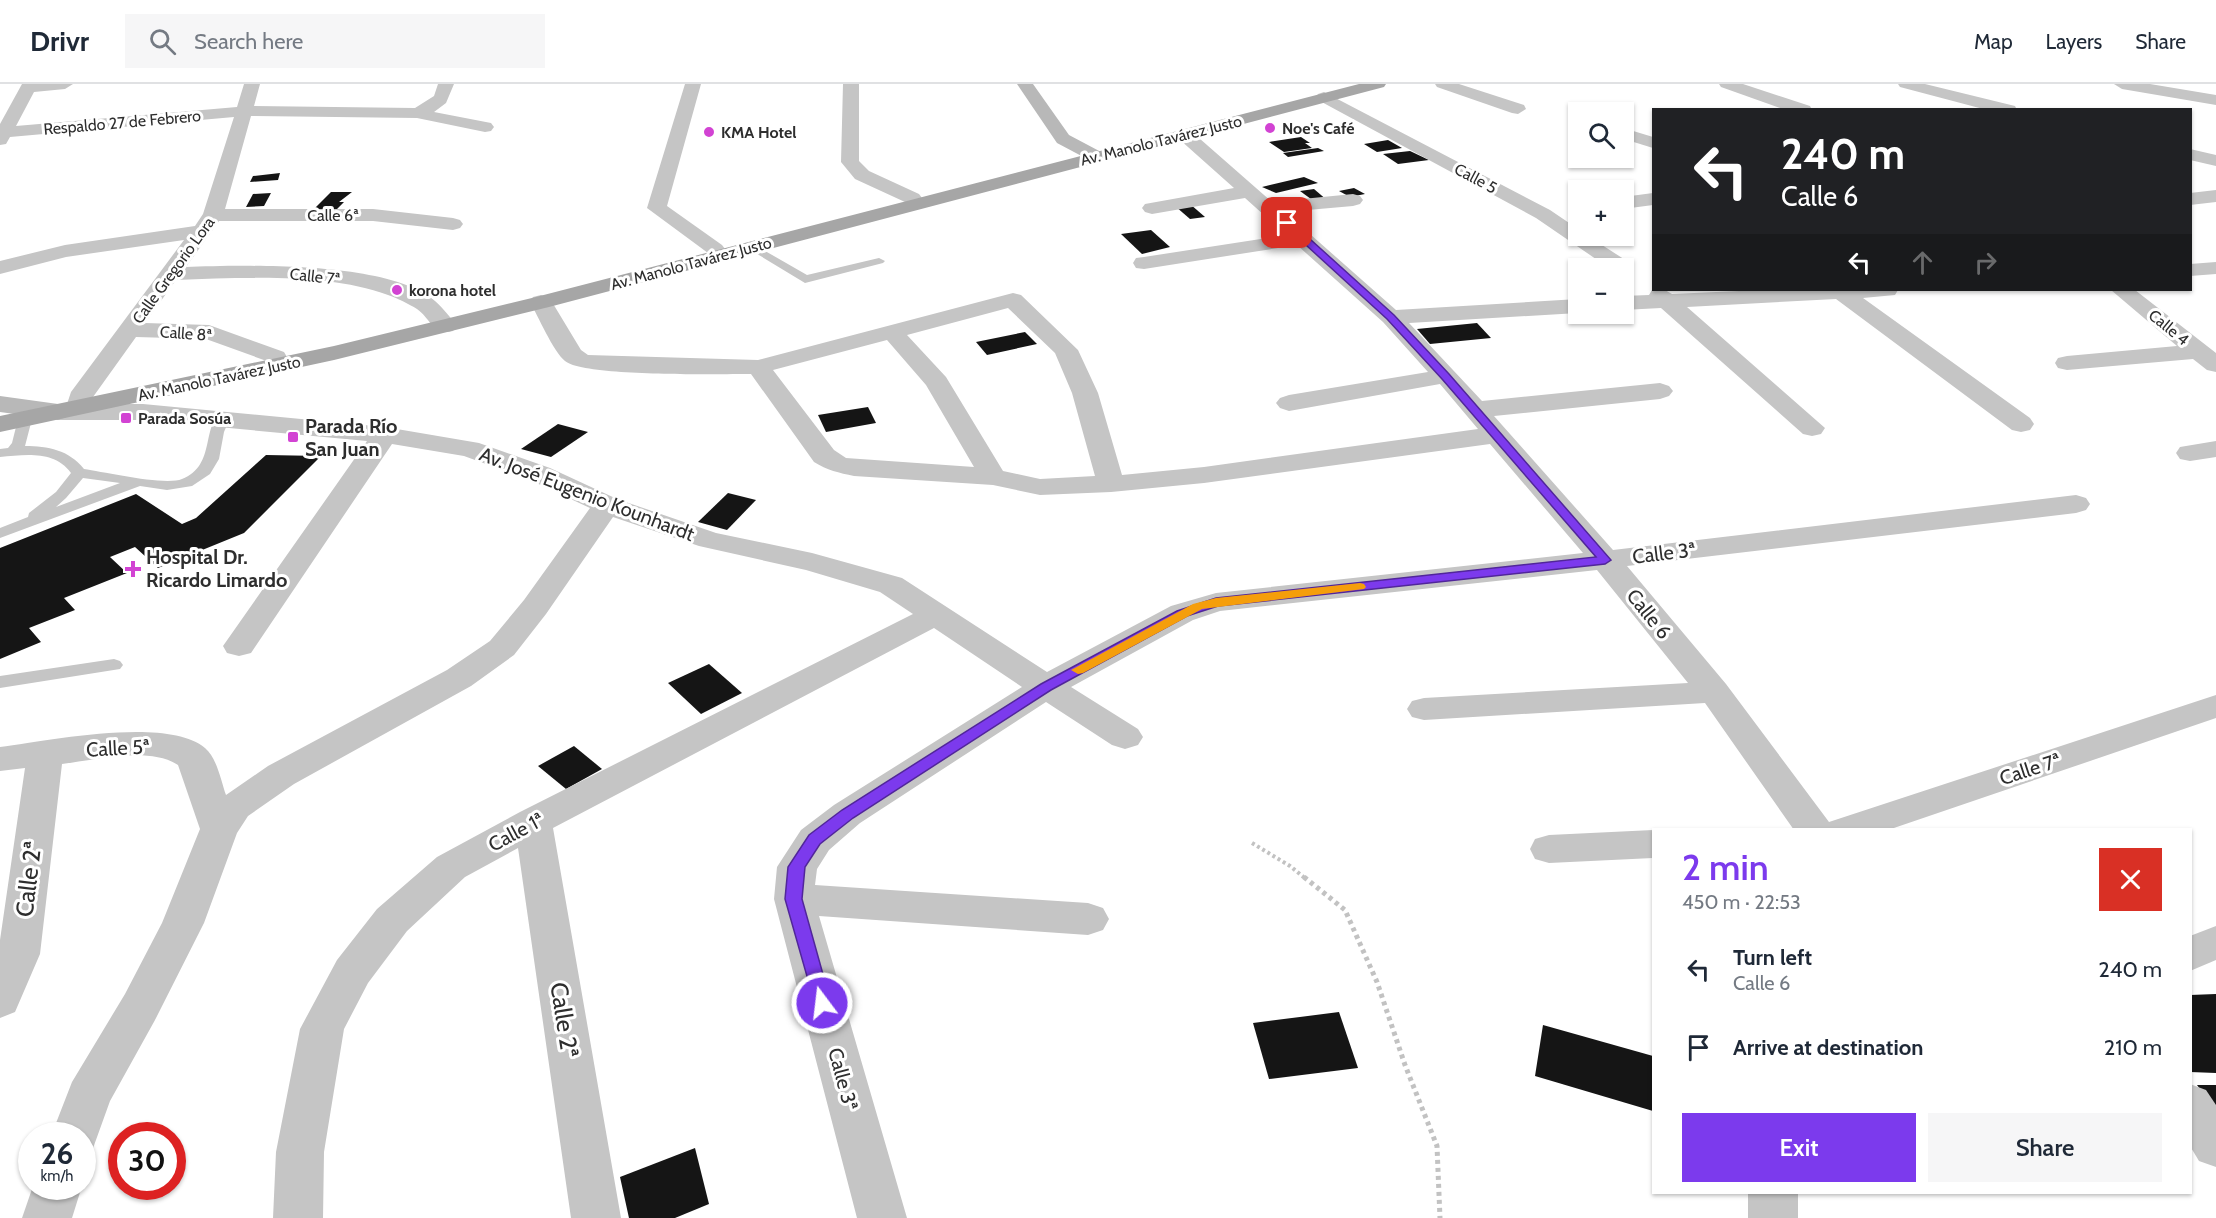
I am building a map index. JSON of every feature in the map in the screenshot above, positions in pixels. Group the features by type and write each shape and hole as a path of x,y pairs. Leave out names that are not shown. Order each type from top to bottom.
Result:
{"main road":[{"name":"Av. Manolo Tavárez Justo","path":"72,406 275,357 541,302 1356,84"},
{"name":"Av. Manolo Tavárez Justo","path":"0,414 26,414 72,406 334,353 912,198 1195,132 1378,84"},
{"name":"Av. Manolo Tavárez Justo","path":"0,424 26,414"}],"street":[{"path":"1,135 29,86 65,84"},
{"name":"Calle Gregorio Lora","path":"72,406 207,223 252,84"},
{"path":"417,112 435,106 445,94 446,84"},
{"path":"693,84 657,208 715,249"},
{"path":"851,84 850,162 862,175 912,198"},
{"path":"1025,84 1063,139 1092,155"},
{"path":"1443,84 1518,109"},
{"path":"1727,84 1798,108"},
{"path":"1906,84 2001,108"},
{"path":"2122,84 2216,100"},
{"name":"Calle 5","path":"1324,97 1543,214 1607,258"},
{"name":"Respaldo 27 de Febrero","path":"1,135 244,111 417,112 484,127"},
{"path":"1195,132 1223,143"},
{"name":"Calle 6","path":"1195,132 1261,199 1391,317 1446,376 1605,560 1714,692 1814,828"},
{"path":"1634,136 1652,143"},
{"path":"2192,199 2216,196"},
{"path":"1152,208 1261,199 1353,200"},
{"path":"1634,202 1652,199"},
{"path":"1543,214 1566,211"},
{"name":"Calle 6ª","path":"0,268 65,251 207,223 373,215 453,224"},
{"path":"1143,262 1304,238"},
{"path":"2192,270 2216,267"},
{"name":"Calle 7ª","path":"170,274 271,272 337,277 394,288 432,307 443,322"},
{"name":"Calle 5","path":"1634,277 1652,289"},
{"name":"Calle 5","path":"1655,291 1669,301 1812,428"},
{"path":"1634,303 1864,291"},
{"name":"Calle 4","path":"2123,291 2207,358"},
{"path":"1841,292 2021,424"},
{"path":"541,302 572,355 581,361 598,364 758,367 1013,300 1066,350 1085,393 1112,484"},
{"path":"1391,317 1568,307"},
{"name":"Calle 8ª","path":"129,330 208,332 275,357"},
{"path":"892,332 937,382 993,477"},
{"path":"2067,363 2207,358"},
{"path":"758,367 824,456 837,464 854,468 993,477 1040,487 1112,484 1215,473 1495,435"},
{"path":"1289,403 1446,376"},
{"path":"1474,410 1660,390"},
{"path":"0,405 26,414"},
{"name":"Av. José Eugenio Kounhardt","path":"72,406 384,435 469,450 540,474 607,505 710,540 812,561 891,585 1125,737"},
{"path":"239,646 384,435"},
{"name":"Calle 3ª","path":"882,1218 794,899 796,867 815,840 847,814 1046,687 1182,613 1216,602 1605,560 2076,504"},
{"path":"80,1122 88,1096 140,1007 183,923 219,829 235,807 281,775 459,678 502,648 535,607 607,505"},
{"name":"Calle 1ª","path":"298,1218 300,1152 322,1029 352,972 392,920 451,867 533,822 937,614"},
{"path":"1424,709 1714,692"},
{"name":"Calle 7ª","path":"1850,828 2216,706"},
{"name":"Calle 5ª","path":"0,759 135,743 178,748 194,758 219,829"},
{"name":"Calle 2ª","path":"0,1000 19,954 45,754"},
{"name":"Calle 2ª","path":"533,822 596,1218"},
{"path":"1549,849 1652,844"},
{"path":"794,899 1088,919"},
{"path":"2192,953 2216,942"},
{"path":"2192,1107 2216,1146"},
{"path":"1773,1194 1773,1218"},
{"path":"47,1218 53,1200"}],"lane":[{"path":"753,247 805,279 879,261"},
{"path":"6,452 19,444 26,414"},
{"path":"79,473 162,486 177,486 203,472 214,457 213,444 216,430 222,420"},
{"path":"6,452 31,450 62,456 73,462 79,473"},
{"path":"24,524 61,495 79,473"},
{"path":"0,533 140,481"},
{"path":"0,682 114,665"}],"path":[{"path":"1252,843 1290,866 1345,910 1377,982 1405,1065 1437,1146 1440,1218"}],"building":[{"path":"1301,137 1310,143 1305,143 1312,148 1284,152 1269,142"},
{"path":"1388,140 1402,148 1377,152 1364,144"},
{"path":"1318,148 1324,151 1288,157 1283,153"},
{"path":"1410,151 1429,160 1398,164 1383,154"},
{"path":"280,173 278,180 250,182 253,176"},
{"path":"1304,177 1318,183 1276,193 1262,187"},
{"path":"1354,188 1365,194 1350,197 1339,191"},
{"path":"1314,189 1328,201 1315,202 1300,191"},
{"path":"331,192 352,192 339,202 344,202 337,209 314,209"},
{"path":"271,193 264,206 246,207 253,194"},
{"path":"1190,204 1205,217 1190,219 1175,206"},
{"path":"1151,230 1170,247 1142,254 1121,234"},
{"path":"1477,323 1491,338 1430,344 1417,329"},
{"path":"1025,332 1037,344 987,355 976,342"},
{"path":"868,407 876,423 826,432 818,415"},
{"path":"558,424 588,432 551,457 521,449"},
{"path":"266,455 321,456 244,533 158,568 135,547 110,557 127,573 64,598 75,610 29,628 41,642 0,659 0,548 136,494 182,524 196,518"},
{"path":"728,493 756,500 727,530 698,522"},
{"path":"709,664 742,693 701,714 668,683"},
{"path":"574,746 602,769 566,789 538,766"},
{"path":"2216,994 2216,1073 2192,1072 2192,995"},
{"path":"1339,1012 1358,1068 1269,1079 1253,1023"},
{"path":"1543,1025 1652,1056 1652,1111 1535,1076"},
{"path":"2197,1085 2216,1085 2216,1112"},
{"path":"695,1148 709,1204 675,1218 629,1218 620,1177"}],"slow traffic":[{"path":"1078,670 1197,606 1360,587"}],"place":[{"name":"Noe's Café","path":"1270,128"},
{"name":"KMA Hotel","path":"709,132"},
{"name":"korona hotel","path":"397,290"},
{"name":"Parada Sosúa","path":"126,418"},
{"name":"Parada Río San Juan","path":"293,437"},
{"name":"Hospital Dr. Ricardo Limardo","path":"133,569"}],"route":[{"path":"822,1003 794,899 796,867 815,840 847,814 1046,687 1197,606 1216,602 1605,560 1446,376 1391,317 1287,223"}]}
